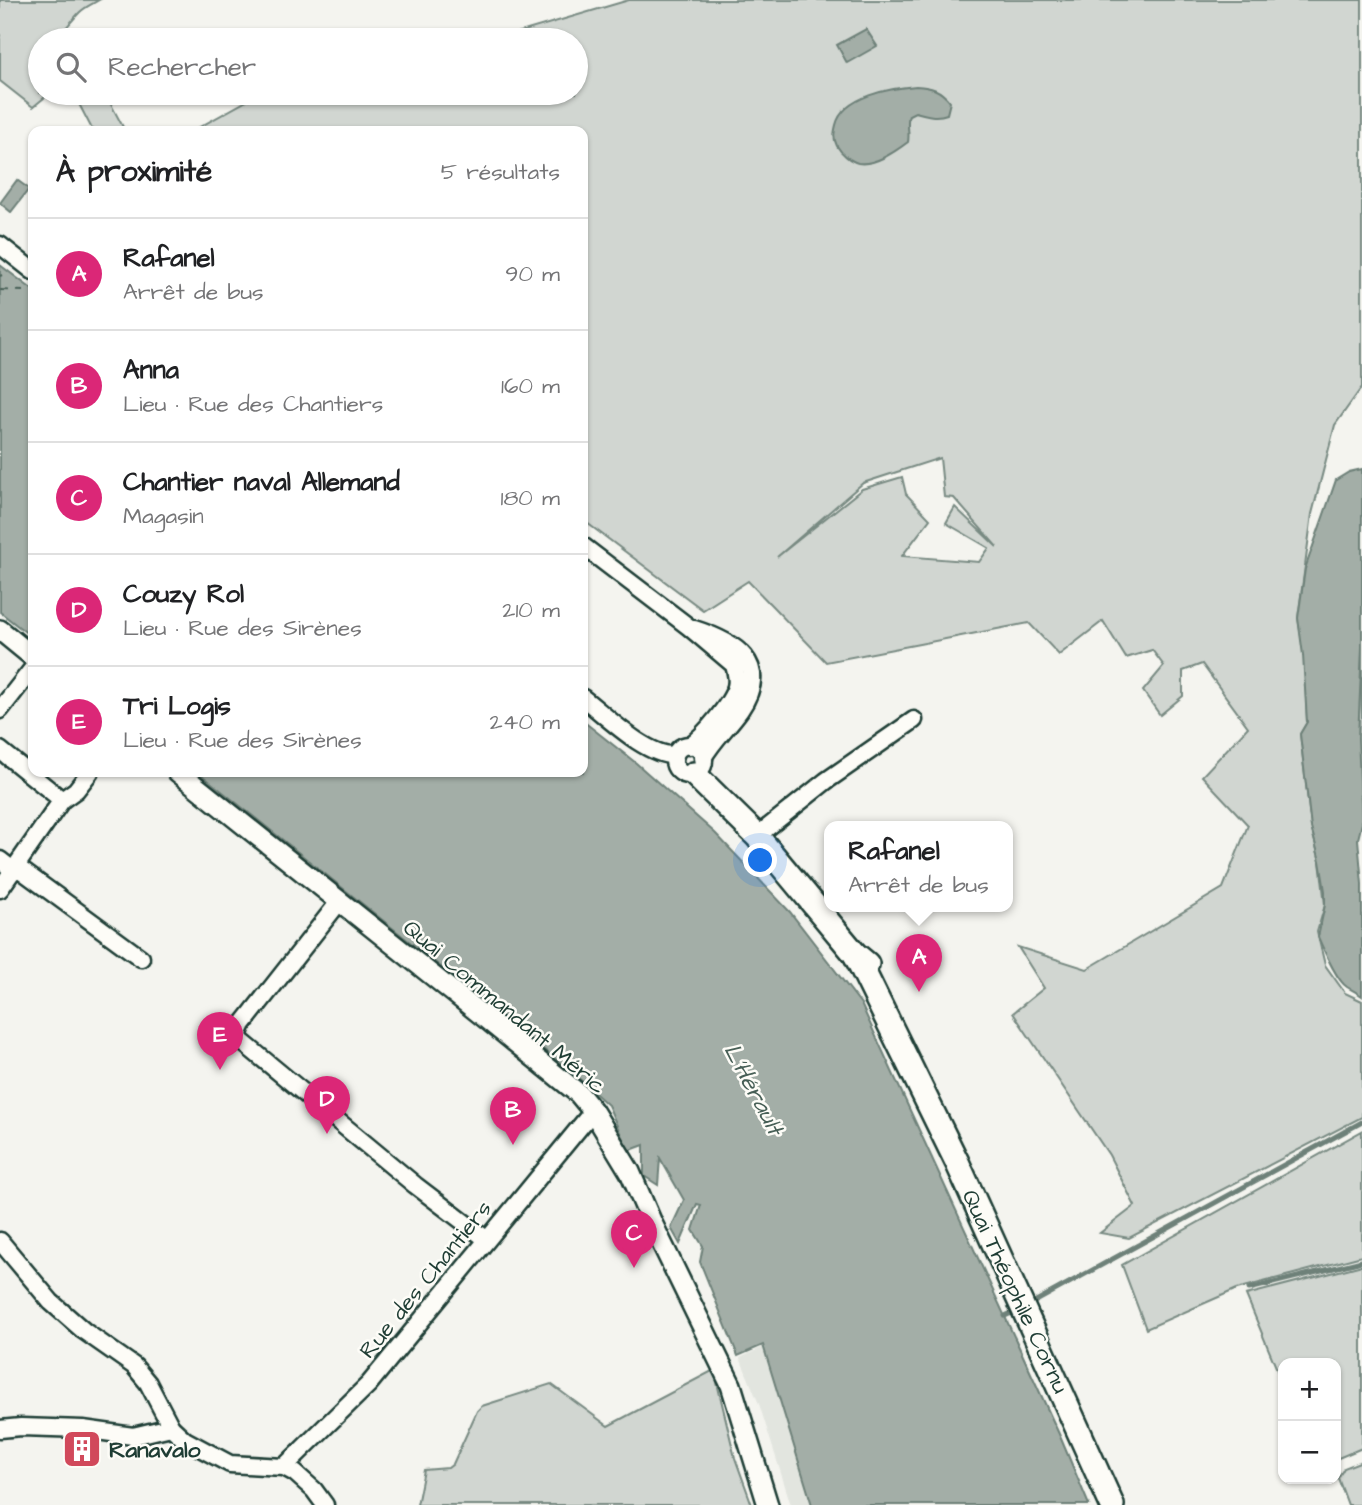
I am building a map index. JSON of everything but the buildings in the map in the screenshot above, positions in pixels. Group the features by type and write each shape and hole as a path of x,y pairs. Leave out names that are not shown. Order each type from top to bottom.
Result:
{"main road":[{"name":"Quai Théophile Cornu","path":"699,766 855,954 871,968 901,1018 908,1033 917,1077 1112,1505"}],"street":[{"path":"0,245 28,267"},
{"path":"588,550 689,627 736,669 736,686 729,700 696,741 681,748 675,755 675,765 680,772 699,766 741,709 752,679 750,666 739,650 714,636 689,627"},
{"path":"0,631 28,653"},
{"path":"0,710 28,674"},
{"path":"588,702 638,741 667,756 675,755"},
{"path":"757,836 826,781 914,720"},
{"path":"690,746 697,748 699,766"},
{"path":"0,750 28,773"},
{"path":"33,777 62,800"},
{"path":"0,889 62,800 76,790 86,777"},
{"name":"Quai Commandant Méric","path":"184,777 555,1074 579,1094 593,1111 630,1172 658,1236 731,1385 768,1505"},
{"path":"0,860 141,958"},
{"path":"339,902 243,1024 239,1033 240,1040 404,1176 486,1239"},
{"name":"Rue des Chantiers","path":"284,1467 369,1384 593,1111"},
{"path":"0,1241 51,1302 84,1331 134,1366 148,1384 172,1427 185,1440 230,1464 284,1467 304,1482 325,1505"},
{"path":"0,1429 83,1429 133,1436 172,1427"}],"shaded area":[{"path":"0,0 99,0 82,10 66,28 28,28 28,103 0,81"},
{"path":"629,0 1362,0 1362,387 1335,425 1312,514 1298,618 1304,655 1307,722 1300,734 1311,827 1320,861 1325,905 1317,932 1325,965 1345,993 1362,1001 1362,1117 1129,1238 1100,1233 1135,1206 1109,1155 1013,1013 1044,988 1018,947 1087,969 1223,888 1248,825 1202,776 1248,727 1202,664 1183,671 1183,696 1160,715 1143,691 1164,666 1152,650 1126,658 1103,621 1059,655 1029,623 826,662 748,581 703,610 588,524 588,126 202,126 239,105 588,105 588,28 534,28","holes":["940,458 944,497 954,498 997,547 955,507 946,523 989,548 979,562 902,556 930,519 906,494 902,477 862,489 777,557 863,483"]},
{"path":"80,105 111,105 122,126 90,126"},
{"path":"1362,647 1362,798 1358,738"},
{"path":"1362,1131 1362,1256 1237,1289 1146,1329 1122,1265"},
{"path":"1362,1265 1362,1448 1341,1457 1341,1358 1278,1358 1278,1372 1246,1295"},
{"path":"763,1347 812,1505 791,1505 759,1404 740,1358"},
{"path":"714,1370 735,1458 752,1505 417,1505 424,1470 448,1468 453,1464 477,1411 482,1406 551,1384 608,1426"},
{"path":"1362,1461 1362,1505 1348,1505 1340,1484 1344,1468"}],"water":[{"path":"866,29 877,46 847,63 837,45"},
{"path":"916,86 931,88 943,94 950,102 947,114 935,116 915,112 909,115 908,142 878,160 858,163 841,151 834,136 840,115 848,107 869,95"},
{"path":"17,180 28,188 11,212 0,203"},
{"path":"0,265 28,286 28,634 0,612"},
{"path":"1362,469 1362,647 1358,738 1362,823 1358,839 1362,884 1362,996 1347,987 1339,978 1318,937 1325,905 1325,891 1311,827 1300,734 1307,722 1298,618 1305,569 1336,480 1349,472"},
{"name":"L'Hérault","path":"588,725 636,763 715,833 790,912 861,1004 1059,1434 1089,1505 812,1505 763,1345 738,1356 700,1262 703,1246 693,1230 701,1205 697,1204 680,1244 671,1228 684,1200 660,1158 658,1185 644,1176 644,1145 628,1151 608,1105 573,1073 204,777 588,777"}],"waterway":[{"path":"1027,1306 1362,1122"},
{"path":"1249,1289 1362,1261"},
{"path":"1005,1316 1018,1310"}],"ferry route":[{"path":"0,290 24,291"}],"place":[{"name":"Rafanel","path":"919,992"},
{"name":"Tri Logis","path":"220,1070"},
{"name":"Couzy Rol","path":"327,1134"},
{"name":"Anna","path":"513,1145"},
{"name":"Chantier naval Allemand","path":"634,1268"},
{"name":"Ranavalo","path":"82,1449"}]}
